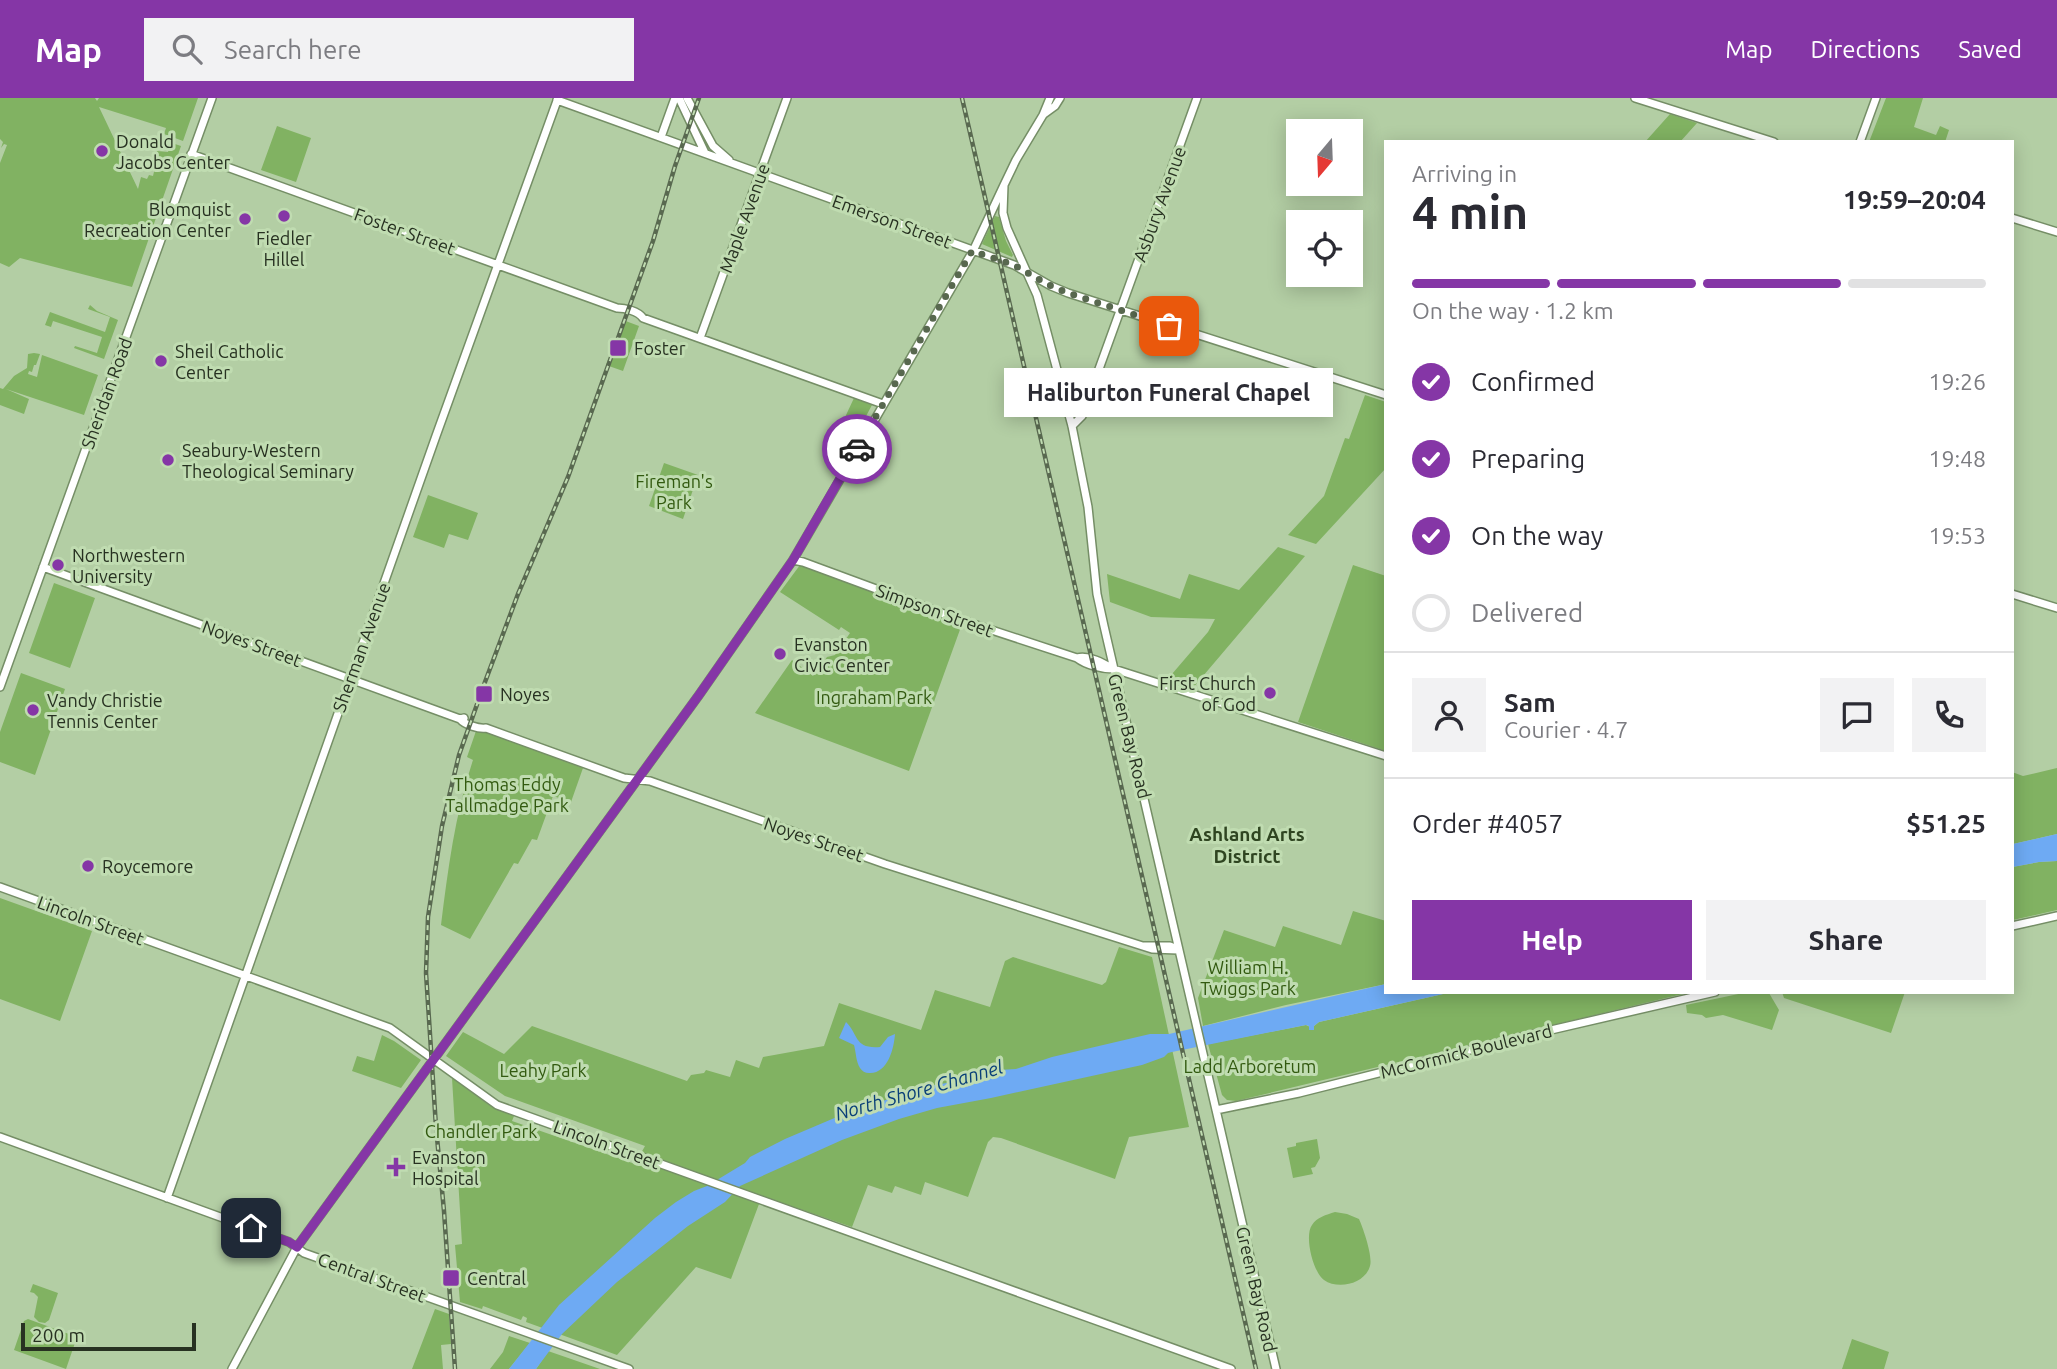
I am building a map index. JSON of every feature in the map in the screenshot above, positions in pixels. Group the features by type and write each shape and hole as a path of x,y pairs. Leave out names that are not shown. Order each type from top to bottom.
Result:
{"street":[{"name":"Sheridan Road","path":"0,687 212,98"},
{"path":"661,137 677,98"},
{"path":"677,98 705,153"},
{"path":"687,98 713,146 732,163"},
{"name":"Maple Avenue","path":"700,338 787,98"},
{"path":"1043,115 1050,98"},
{"path":"1043,115 1055,106 1060,98"},
{"name":"Asbury Avenue","path":"1072,426 1082,416 1197,98"},
{"path":"1635,98 1768,140"},
{"path":"1861,140 1876,98"},
{"name":"Emerson Street","path":"557,99 1014,265 1059,289 1120,311 1384,394"},
{"name":"Sherman Avenue","path":"167,1198 557,99"},
{"name":"Green Bay Road","path":"1043,115 1004,185 1003,213 1037,295 1072,426 1088,507 1097,594 1276,1369"},
{"name":"Foster Street","path":"191,154 619,309 632,311 883,404"},
{"path":"232,1369 297,1247 699,695 793,560 972,251 1004,185"},
{"path":"2014,219 2057,232"},
{"name":"Simpson Street","path":"793,560 1105,669 1114,669 1384,755"},
{"name":"Noyes Street","path":"43,567 482,729 486,728 624,778 650,781 885,864 1144,946 1170,946 1178,950"},
{"path":"2014,595 2057,608"},
{"name":"Lincoln Street","path":"0,887 390,1028 497,1105 1231,1369"},
{"path":"2014,926 2057,916"},
{"name":"McCormick Boulevard","path":"1216,1110 1299,1093 1707,994"},
{"name":"Central Street","path":"0,1137 289,1242 304,1252 629,1369"}],"green space":[{"path":"0,98 95,98 97,101 99,98 198,98 183,141 164,134 166,128 99,107 138,189 141,177 147,179 149,175 153,176 157,159 160,157 155,155 157,151 168,152 175,144 181,146 132,287 20,258 9,267 0,263 0,163 7,145 4,144 1,148 3,142 0,139"},
{"path":"1886,98 1923,98 1914,127 1936,135 1940,126 1949,130 1946,140 1870,140"},
{"path":"1670,114 1697,123 1682,140 1647,140"},
{"path":"277,126 311,138 296,182 261,170"},
{"path":"995,216 999,217 1012,257 982,244"},
{"path":"90,305 118,320 104,359 74,348 75,346 97,353 102,337 53,321 51,327 45,325 50,312 105,332 110,317 88,309"},
{"path":"623,320 639,326 623,371 606,365"},
{"path":"28,354 40,354 32,372 29,371 28,374 37,377 42,355 98,375 84,415 6,389 29,399 24,414 0,405 0,388 3,389 14,376 27,368"},
{"path":"1365,395 1384,401 1384,470 1316,544 1288,535 1324,496 1345,438 1349,439"},
{"path":"854,398 872,405 857,433 840,428"},
{"name":"Fireman's Park","path":"664,463 698,475 683,519 649,506"},
{"path":"428,495 478,513 468,540 449,534 444,548 413,537"},
{"path":"1278,547 1305,556 1192,689 1166,681 1208,632 1215,619 1151,617 1110,602 1107,574 1180,599 1189,574 1239,590"},
{"name":"Ingraham Park","path":"800,565 962,624 909,771 755,713 792,660 813,676 827,657 835,655 850,633 841,627 839,630 780,592"},
{"path":"1353,565 1384,575 1384,750 1298,722"},
{"name":"Vandy Christie Tennis Center","path":"54,583 95,598 70,668 29,653"},
{"name":"Vandy Christie Tennis Center","path":"21,673 65,689 35,775 0,762 0,732"},
{"name":"Thomas Eddy Tallmadge Park","path":"476,731 583,768 571,802 553,796 537,840 532,839 518,864 514,863 470,939 441,925 449,862 473,760 467,757"},
{"path":"2057,768 2057,834 2014,844 2014,773 2023,776"},
{"path":"2057,861 2057,910 2014,920 2014,867"},
{"path":"0,898 92,931 60,1021 0,999"},
{"name":"William H. Twiggs Park","path":"1353,911 1384,920 1384,984 1203,1026 1198,998 1224,930 1275,947 1283,926 1341,945"},
{"path":"1119,947 1152,957 1189,1127 1129,1137 1115,1179 993,1137 988,1142 968,1197 925,1182 921,1195 895,1186 892,1193 868,1185 852,1227 762,1196 731,1279 696,1267 617,1355 526,1322 527,1318 523,1316 521,1320 483,1306 482,1309 460,1302 455,1245 462,1244 452,1078 489,1105 514,1116 512,1121 635,1164 645,1146 505,1096 446,1056 463,1032 504,1054 532,1026 687,1081 691,1075 704,1073 706,1070 730,1077 736,1060 759,1068 763,1057 824,1046 839,1003 921,1030 935,990 990,1007 1005,961 1013,957 1102,985 1106,982"},
{"name":"Ladd Arboretum","path":"1443,994 1683,994 1236,1101 1227,1100 1222,1095 1208,1044 1306,1025 1314,1029 1319,1022"},
{"path":"1738,994 1770,994 1779,1010 1772,1030 1723,1015 1706,1018 1687,1013 1686,1005"},
{"path":"1783,994 1904,994 1891,1033 1784,998"},
{"path":"382,1035 421,1060 401,1088 352,1071 357,1056 374,1061"},
{"path":"1317,1139 1320,1158 1315,1167 1311,1168 1313,1174 1293,1178 1287,1148 1296,1146 1296,1143"},
{"path":"1335,1212 1359,1219 1370,1256 1367,1272 1350,1284 1336,1285 1324,1280 1316,1270 1309,1245 1310,1230 1314,1222"},
{"path":"33,1284 58,1293 49,1320 45,1323 34,1317 38,1297 30,1292"},
{"path":"435,1309 449,1314 451,1344 441,1345 443,1369 412,1369"},
{"path":"28,1319 77,1337 66,1369 14,1350 24,1321"},
{"path":"509,1336 530,1343 509,1369 490,1369 503,1352"},
{"path":"1852,1339 1889,1352 1884,1369 1842,1369"},
{"path":"548,1351 600,1369 536,1369"}],"water":[{"path":"2057,834 2057,861 2014,867 2014,844"},
{"name":"North Shore Channel","path":"1384,984 1384,994 1443,994 1319,1022 1314,1026 1314,1030 1309,1030 1306,1025 1172,1052 1142,1065 937,1108 842,1140 740,1186 725,1202 688,1226 617,1282 562,1334 536,1369 509,1369 559,1305 655,1218 694,1191 707,1186 745,1163 750,1157 785,1139 851,1111 930,1086 999,1070 1016,1069 1052,1057 1150,1034 1169,1034"},
{"path":"846,1022 858,1040 866,1046 880,1047 888,1037 895,1034 889,1059 881,1069 869,1073 860,1068 854,1045 839,1038"}],"railway":[{"path":"455,1369 426,973 428,917 442,826 459,755 518,594 568,477 653,241 699,98"},
{"path":"962,98 1256,1369"}],"way so far":[{"path":"857,449 972,251 1014,265 1068,293 1169,326"}],"place":[{"name":"Donald Jacobs Center","path":"102,151"},
{"name":"Fiedler Hillel","path":"284,216"},
{"name":"Blomquist Recreation Center","path":"245,219"},
{"name":"Haliburton Funeral Chapel","path":"1169,326"},
{"name":"Foster","path":"618,348"},
{"name":"Sheil Catholic Center","path":"161,361"},
{"name":"Seabury-Western Theological Seminary","path":"168,460"},
{"name":"Northwestern University","path":"58,565"},
{"name":"Evanston Civic Center","path":"780,654"},
{"name":"First Church of God","path":"1270,693"},
{"name":"Noyes","path":"484,694"},
{"name":"Vandy Christie Tennis Center","path":"33,710"},
{"name":"Roycemore","path":"88,866"},
{"name":"Evanston Hospital","path":"396,1167"},
{"name":"Central","path":"451,1278"}],"district":[{"name":"Ashland Arts District","path":"1247,845"}],"route":[{"path":"251,1228 297,1247 699,695 793,560 857,449"}],"park label":[{"name":"Leahy Park","path":"543,1070"},
{"name":"Chandler Park","path":"481,1131"}]}
